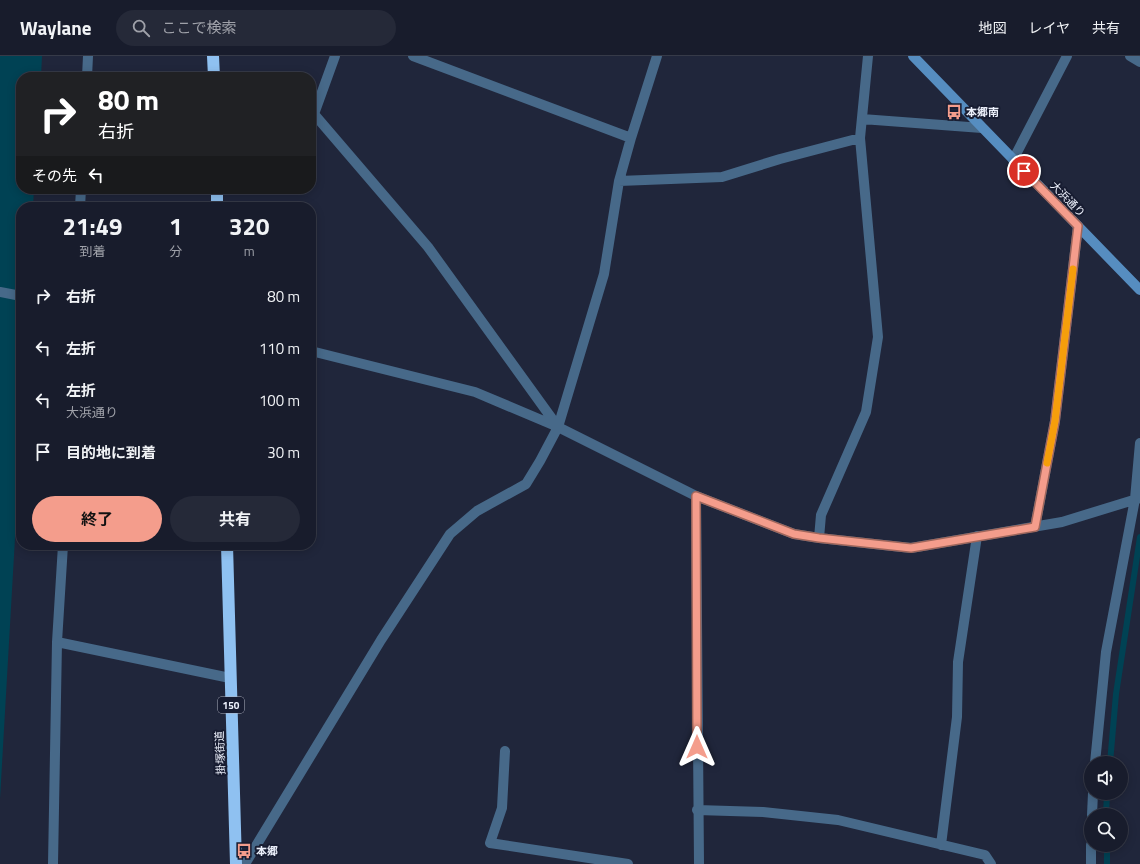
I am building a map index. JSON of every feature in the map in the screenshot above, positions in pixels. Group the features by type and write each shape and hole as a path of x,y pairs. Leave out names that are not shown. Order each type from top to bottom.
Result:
{"highway":[{"path":"213,56 214,72"},
{"name":"掛塚街道","path":"227,550 236,864"}],"street":[{"path":"87,72 88,56"},
{"path":"316,108 335,56"},
{"path":"413,56 632,138"},
{"path":"245,864 381,640 450,534 477,511 526,484 558,428 604,274 620,181 658,56"},
{"path":"819,538 821,514 866,412 878,337 860,138 868,56"},
{"name":"大浜通り","path":"913,56 1140,290"},
{"path":"1013,160 1067,56"},
{"path":"1130,56 1140,62"},
{"path":"316,116 428,247 558,428"},
{"path":"862,119 982,128"},
{"path":"620,181 722,177 780,159 860,138"},
{"path":"1035,527 1055,421 1078,226"},
{"path":"0,292 16,295"},
{"path":"316,352 476,392 558,428 696,496 794,534 911,548 1062,522 1137,499"},
{"path":"1096,756 1106,652 1137,499 1140,443"},
{"path":"696,496 699,864"},
{"path":"941,845 957,717 958,662 977,536"},
{"path":"52,864 58,642 63,550"},
{"path":"58,642 230,678"},
{"path":"505,752 502,808 490,843 628,864"},
{"path":"698,810 763,812 838,820 985,855 991,864"},
{"path":"1091,852 1091,864"}],"water":[{"path":"0,56 42,56 41,72 16,72 16,194 34,194 33,202 16,202 16,521 0,799"}],"waterway":[{"path":"1111,756 1116,694 1140,537"},
{"path":"1106,808 1107,800"},
{"path":"1107,852 1107,864"}],"slow traffic":[{"path":"1047,463 1055,421 1073,269"}],"place":[{"name":"本郷南","path":"954,112"},
{"name":"本郷","path":"244,851"}],"route":[{"path":"697,747 696,496 794,534 911,548 1035,527 1055,421 1078,226 1024,171"}]}
